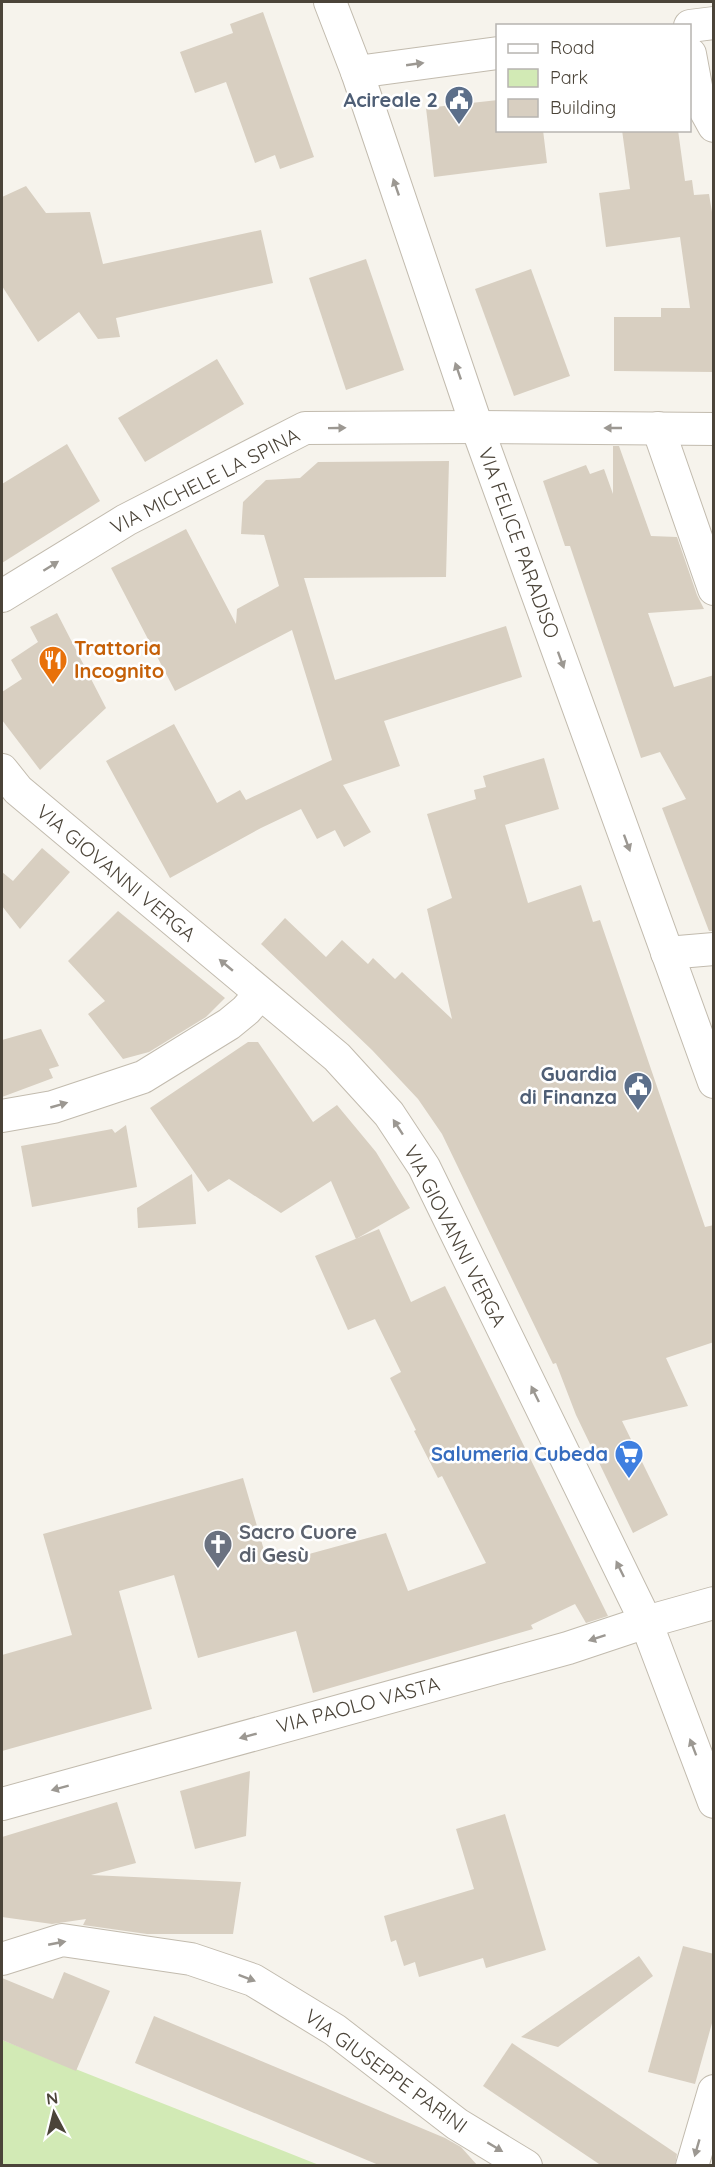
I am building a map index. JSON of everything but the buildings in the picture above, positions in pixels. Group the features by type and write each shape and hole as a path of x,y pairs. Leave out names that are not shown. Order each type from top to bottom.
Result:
{"street":[{"name":"VIA FELICE PARADISO","path":"330,2 357,72 477,427 714,1082"},
{"path":"691,26 714,23"},
{"path":"357,72 496,53"},
{"path":"691,57 706,96 714,126"},
{"name":"VIA MICHELE LA SPINA","path":"2,596 126,520 305,428 714,429"},
{"path":"658,428 714,589"},
{"name":"VIA GIOVANNI VERGA","path":"7,782 337,1057 389,1114 424,1167 646,1622 714,1802"},
{"path":"667,953 714,949"},
{"path":"2,1116 53,1107 143,1077 229,1024 260,994"},
{"name":"VIA PAOLO VASTA","path":"2,1804 568,1648 646,1622 714,1603"},
{"name":"VIA GIUSEPPE PARINI","path":"2,1959 62,1940 191,1959 253,1980 335,2030 457,2124 526,2166"},
{"path":"692,2166 714,2091"}],"green space":[{"path":"2,2040 319,2165 2,2165"}],"place":[{"name":"Acireale 2","path":"459,126"},
{"name":"Trattoria Incognito","path":"53,686"},
{"name":"Guardia di Finanza","path":"638,1112"},
{"name":"Salumeria Cubeda","path":"629,1480"},
{"name":"Sacro Cuore di Gesù","path":"218,1570"}]}
